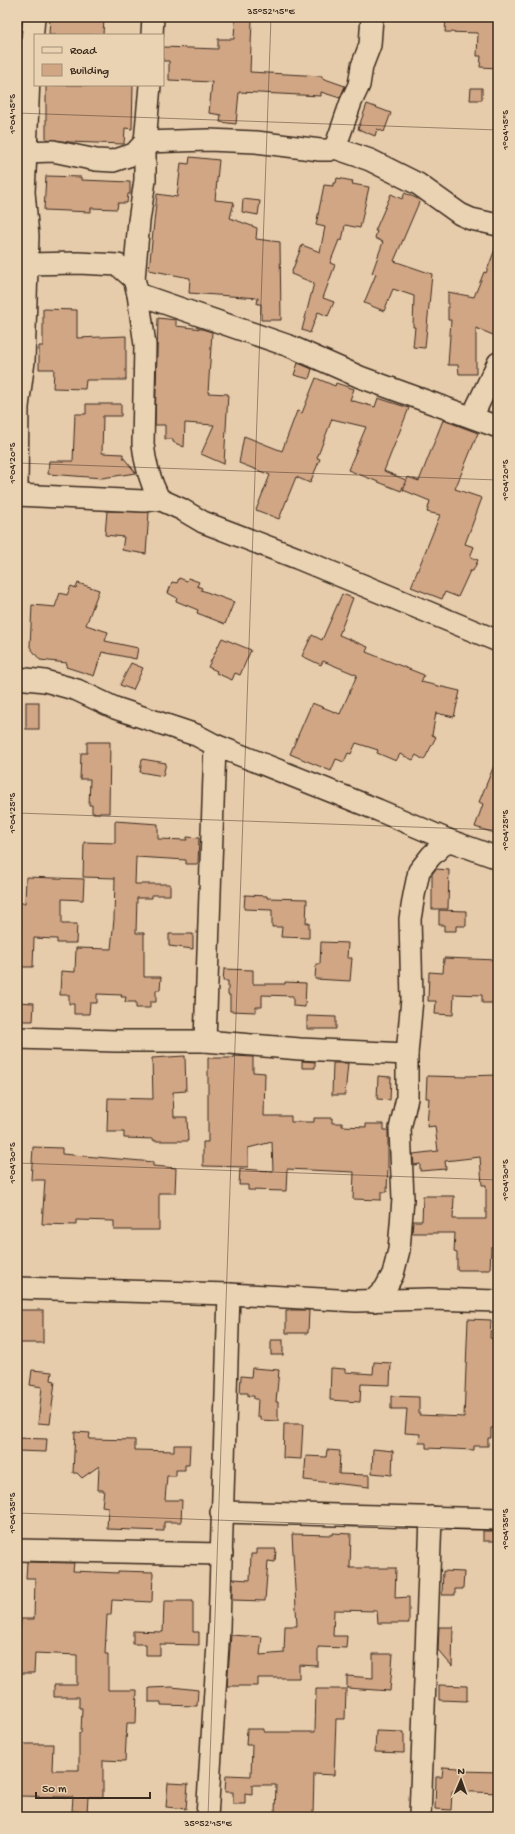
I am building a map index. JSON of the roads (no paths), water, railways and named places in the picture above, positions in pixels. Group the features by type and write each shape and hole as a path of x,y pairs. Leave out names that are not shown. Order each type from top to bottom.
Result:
{"street":[{"path":"152,34 153,17"},
{"path":"335,148 351,102 359,85 362,66 370,45 372,17"},
{"path":"17,485 17,407 24,361 28,236 24,192 29,78 28,24"},
{"path":"150,86 145,142 145,180 139,221 136,286 146,345 143,444 144,458 147,470 159,499"},
{"path":"26,152 53,151 96,160 113,161 134,154 145,142 208,140 256,142 324,150 335,148 370,160 405,177 430,192 460,214 471,219 498,224"},
{"path":"26,264 78,263 118,266 136,286 367,380 498,427"},
{"path":"472,417 498,363"},
{"path":"17,495 144,501 159,499 181,509 203,522 304,560 498,641"},
{"path":"17,678 45,680 77,690 115,708 196,735 215,745 378,810 448,840 498,858"},
{"path":"205,1041 215,745"},
{"path":"374,1301 385,1289 393,1274 399,1250 403,1199 400,1129 407,1098 407,1054 412,999 410,919 419,871 431,856 448,840"},
{"path":"17,1038 116,1041 205,1041 300,1049 407,1054"},
{"path":"17,1288 229,1294 374,1301 429,1299 498,1301"},
{"path":"207,1817 222,1554 221,1512 229,1294"},
{"path":"221,1512 498,1519"},
{"path":"420,1817 431,1517"},
{"path":"17,1550 222,1554"}]}
